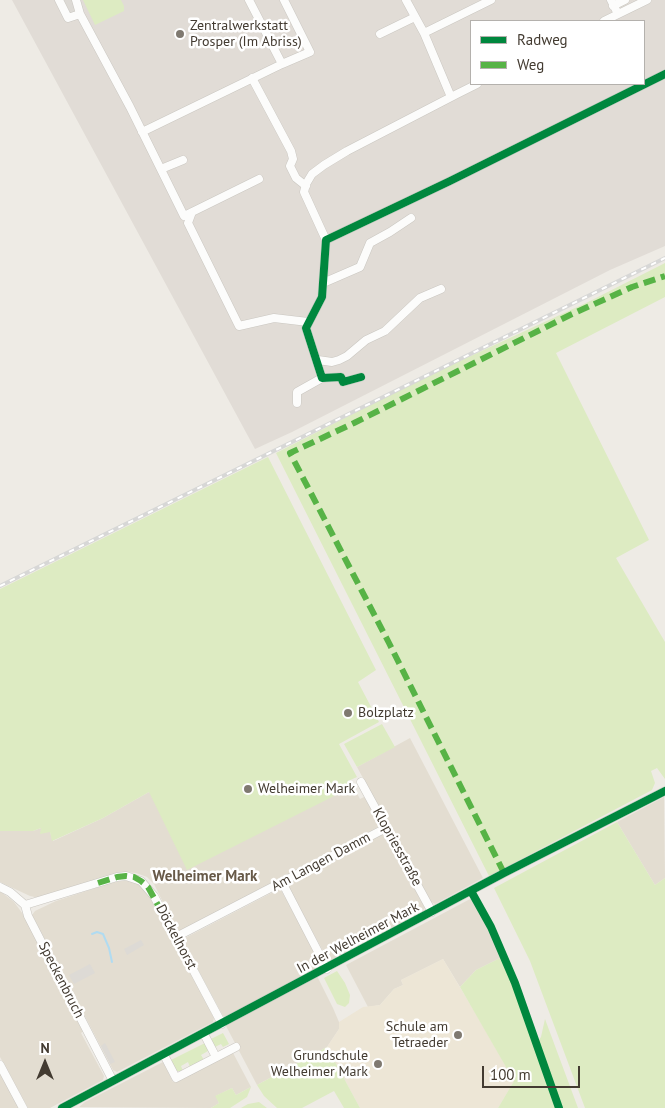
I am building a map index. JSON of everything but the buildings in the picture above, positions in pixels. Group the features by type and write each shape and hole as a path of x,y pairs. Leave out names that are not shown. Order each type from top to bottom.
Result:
{"street":[{"path":"59,0 68,18 80,14"},
{"path":"76,0 80,14 184,216 259,179"},
{"path":"249,0 282,64"},
{"path":"142,132 310,52 284,0"},
{"path":"406,0 424,33 451,96 457,94"},
{"path":"424,33 491,0"},
{"path":"618,14 612,3 625,0"},
{"path":"606,20 647,0"},
{"path":"380,34 416,17"},
{"path":"645,84 665,74"},
{"path":"252,78 291,151 293,159 290,166 296,178 306,186"},
{"path":"322,378 318,360 306,328 322,297 326,240 304,192 312,174 324,165 475,85"},
{"path":"326,240 643,85"},
{"path":"161,169 183,160"},
{"path":"192,212 188,223 239,326 274,318 308,322"},
{"path":"323,284 360,267 370,243 411,218"},
{"path":"318,360 332,362 347,356 366,340 385,331 420,298 441,289"},
{"path":"297,403 297,392 322,378 340,377 343,382 361,377"},
{"name":"Klopriesstraße","path":"361,782 432,912"},
{"name":"In der Welheimer Mark","path":"62,1108 665,791"},
{"name":"Am Langen Damm","path":"176,937 386,828"},
{"name":"Döckelhorst","path":"25,905 117,877 134,877 142,881 148,887 176,937 222,1024"},
{"path":"282,882 327,969"},
{"path":"0,887 10,892 25,905"},
{"name":"Speckenbruch","path":"25,905 28,916 113,1081"},
{"path":"204,1034 216,1057"},
{"path":"164,1055 176,1078 236,1047"},
{"path":"0,1065 23,1108"}],"shaded area":[{"path":"12,0 665,0 665,246 610,270 255,449"},
{"path":"59,0 74,0 80,14 68,18"},
{"path":"410,738 483,878 435,904 430,901 357,767"},
{"path":"350,780 360,799 366,798 380,824 378,827 180,931 176,929 154,884 147,877 136,873 125,872 111,875 40,898 30,896 0,882 0,831 33,831 41,828 50,832 53,841 103,818 149,792"},
{"path":"664,797 665,878 655,885 617,822"},
{"path":"384,833 425,908 328,960 288,884"},
{"path":"126,880 140,884 151,896 214,1018 213,1022 117,1072 113,1070 32,915 35,911 56,901"},
{"path":"279,889 320,962 319,965 317,968 223,1016 183,939"},
{"path":"0,891 14,902 25,917 84,1031 81,1033 104,1076 103,1080 50,1108 28,1108 0,1057"},
{"path":"472,898 502,957 476,970 460,987 443,959 401,980 403,985 394,989 380,1005 368,1007 346,965"},
{"path":"141,940 144,945 127,955 124,949"},
{"path":"443,959 514,1081 498,1108 360,1108 327,1047 339,1029 339,1022 363,1007 380,1005 394,989 403,985 401,980"},
{"path":"90,964 95,973 74,984 69,975"},
{"path":"317,976 339,1022 339,1029 327,1047 257,1085 225,1024"},
{"path":"105,1043 115,1062 110,1064 101,1046"},
{"path":"232,1051 251,1087 236,1095 232,1088 216,1096 219,1103 211,1108 79,1107 85,1102 163,1062 173,1082"},
{"path":"0,1073 19,1108 0,1108"}],"green space":[{"path":"83,0 121,0 124,11 95,25"},
{"path":"665,263 665,297 556,353 649,540 616,558 665,642 665,779 657,768 651,771 655,783 652,790 489,876 276,453 425,377 588,302"},
{"path":"268,457 376,670 358,682 379,722 339,744 357,777 348,781 346,790 187,870 149,792 103,818 52,841 50,832 40,834 41,828 33,831 0,831 0,589"},
{"path":"382,724 395,747 357,767 344,744"},
{"path":"617,822 655,885 665,878 665,1108 585,1108 530,961 494,888"},
{"path":"502,957 536,1044 541,1037 545,1019 578,1108 498,1108 514,1081 460,987 476,970"},
{"path":"337,971 350,995 349,1003 345,1007 337,1004 324,978"},
{"path":"223,1033 229,1044 223,1047 221,1044 215,1047 211,1039"},
{"path":"205,1043 208,1051 201,1055 204,1060 190,1067 188,1062 181,1066 183,1071 176,1071 171,1060"},
{"path":"327,1047 360,1108 344,1108 334,1091 302,1108 277,1108 264,1096 257,1085"},
{"path":"251,1087 247,1097 230,1108 211,1108 219,1103 215,1096 232,1088 236,1095"},
{"path":"259,1102 267,1108 241,1108 248,1104"}],"waterway":[{"path":"92,934 97,932 103,934 112,962"}],"railway":[{"path":"0,586 665,258"}],"marked path":[{"path":"504,873 389,643 290,453 570,315 632,287 665,276"},
{"path":"98,883 117,877 134,877 148,887 159,907"}],"cycle path":[{"path":"645,84 665,74"},
{"path":"361,377 343,382 341,377 322,378 306,328 322,297 326,240 643,85"},
{"path":"62,1108 504,873 665,791"},
{"path":"471,891 491,927 515,983 559,1108"}],"place":[{"name":"Zentralwerkstatt Prosper (Im Abriss)","path":"180,34"},
{"name":"Bolzplatz","path":"348,713"},
{"name":"Welheimer Mark","path":"248,789"},
{"name":"Schule am Tetraeder","path":"458,1035"},
{"name":"Grundschule Welheimer Mark","path":"378,1064"}],"district":[{"name":"Welheimer Mark","path":"205,877"}]}
